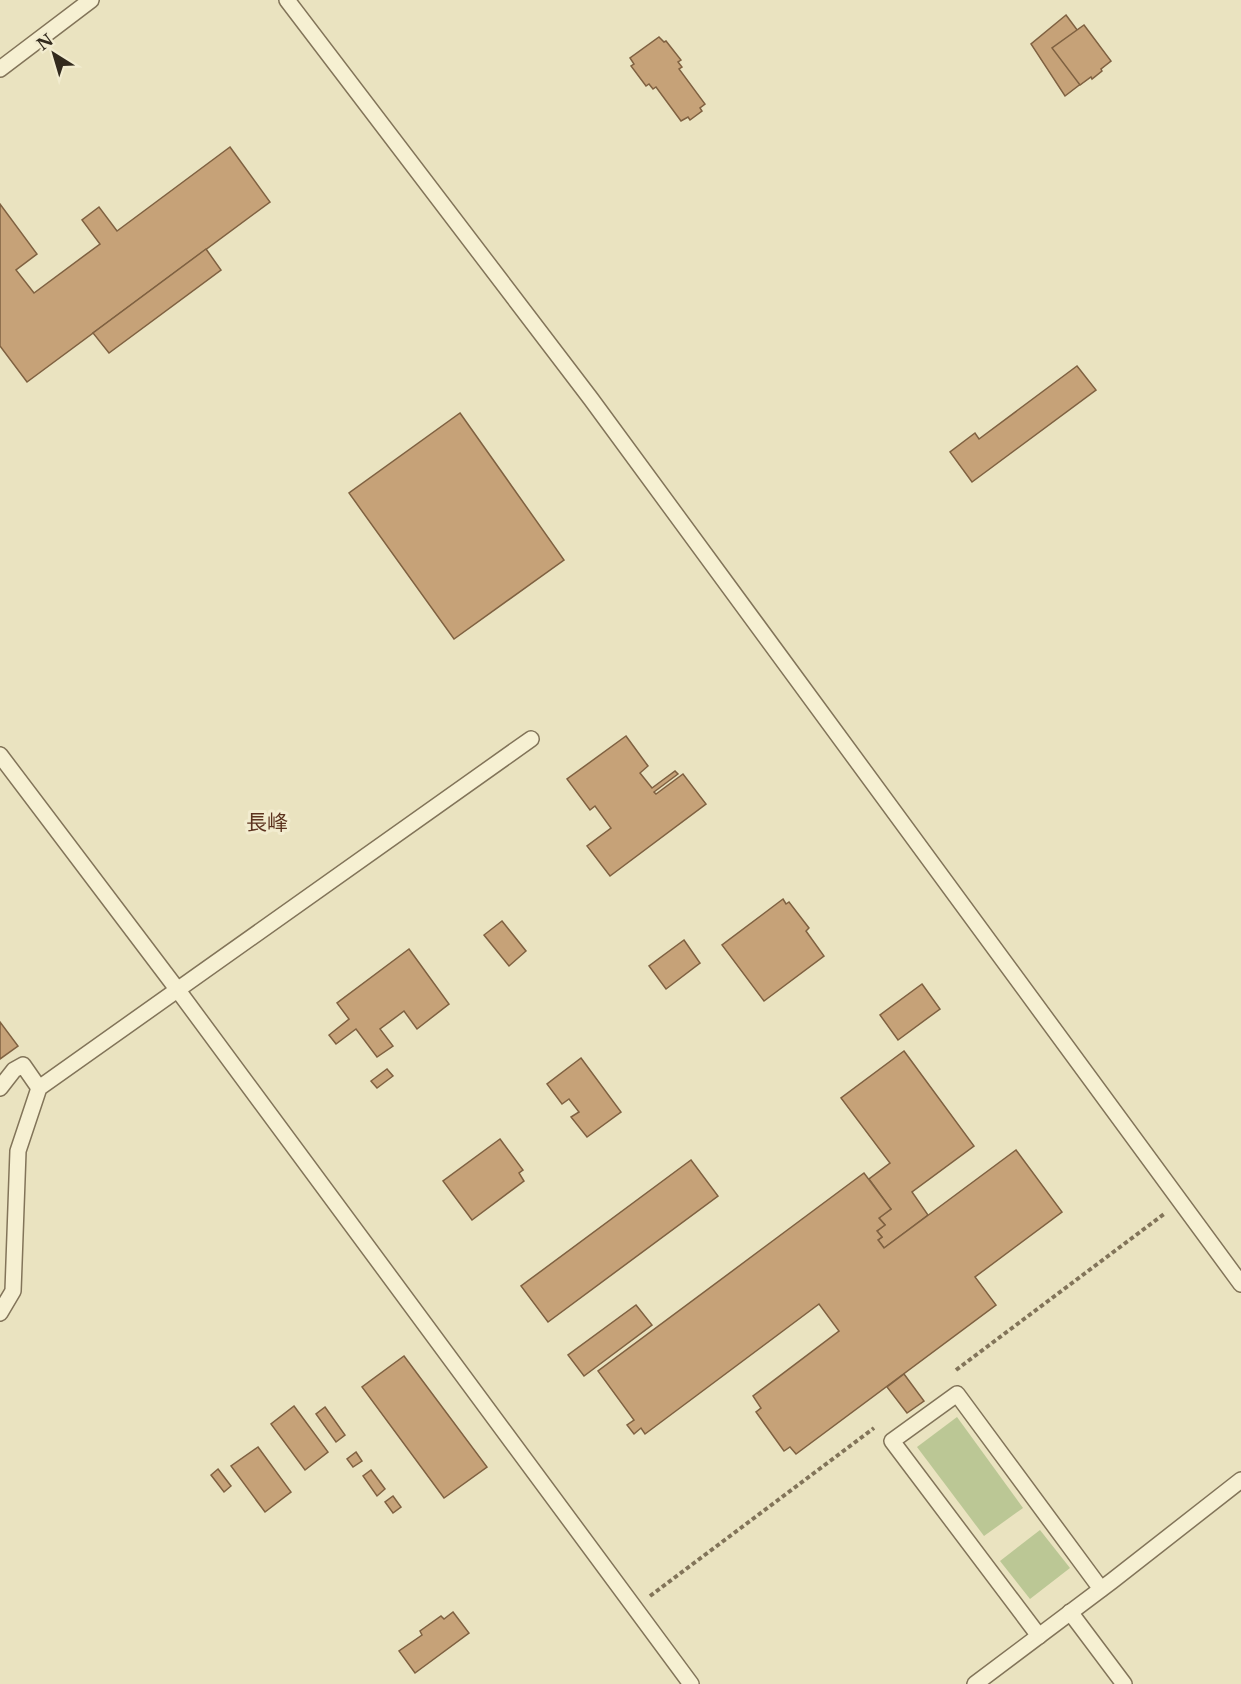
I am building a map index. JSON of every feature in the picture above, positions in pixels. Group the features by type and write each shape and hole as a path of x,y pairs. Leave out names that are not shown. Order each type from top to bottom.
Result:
{"lane":[{"path":"0,69 91,0"},
{"path":"287,0 591,399 1241,1284"},
{"path":"0,1313 13,1291 18,1151 39,1088 531,739"},
{"path":"0,755 177,989 691,1684"},
{"path":"0,1088 14,1070 23,1065 39,1088"},
{"path":"1039,1636 892,1441 957,1394 1101,1589"},
{"path":"975,1684 1241,1480"},
{"path":"1070,1612 1124,1684"}],"path":[{"path":"956,1370 1181,1202"},
{"path":"634,1608 877,1425"}],"green space":[{"path":"957,1417 1023,1508 984,1536 917,1447"},
{"path":"1040,1530 1070,1568 1030,1599 1000,1561"}],"building":[{"path":"1066,15 1104,66 1065,96 1031,44"},
{"path":"1084,25 1111,61 1092,79 1091,77 1080,85 1052,48"},
{"path":"659,37 664,42 666,41 681,60 678,62 682,67 679,69 705,104 700,108 702,111 690,120 688,117 681,121 656,87 653,89 649,84 646,86 631,66 634,64 630,58"},
{"path":"230,147 270,202 27,382 0,346 0,204 37,254 16,270 34,293 100,244 82,220 99,207 117,231"},
{"path":"206,249 221,270 109,353 93,333"},
{"path":"1077,366 1096,390 972,482 950,452 975,433 979,439"},
{"path":"460,413 564,560 454,639 349,493"},
{"path":"626,736 648,766 640,773 652,788 675,771 678,774 654,792 656,794 683,774 706,804 610,876 587,846 611,828 595,806 590,810 567,779"},
{"path":"783,899 786,904 789,902 809,928 806,931 824,956 764,1001 722,945"},
{"path":"502,921 526,951 509,966 484,935"},
{"path":"684,940 700,963 666,989 649,966"},
{"path":"409,949 449,1004 417,1029 404,1011 380,1029 393,1046 377,1057 356,1029 336,1044 329,1035 349,1019 337,1003"},
{"path":"922,984 940,1009 898,1040 880,1015"},
{"path":"0,1022 18,1046 0,1059"},
{"path":"904,1051 974,1146 912,1192 928,1215 884,1248 878,1240 882,1237 877,1231 885,1225 879,1218 891,1209 869,1179 890,1163 841,1098"},
{"path":"581,1058 621,1112 587,1137 571,1117 579,1112 569,1099 562,1104 547,1084"},
{"path":"387,1069 393,1076 377,1088 371,1081"},
{"path":"500,1139 523,1170 519,1173 524,1181 472,1220 443,1181"},
{"path":"1016,1150 1062,1212 975,1277 996,1305 796,1454 790,1447 784,1451 756,1412 761,1408 753,1396 839,1331 819,1304 645,1434 641,1428 634,1434 627,1425 634,1420 598,1371 864,1173 891,1209 879,1218 885,1225 877,1231 882,1237 878,1240 884,1248"},
{"path":"691,1160 718,1196 548,1322 521,1286"},
{"path":"636,1305 652,1325 584,1376 568,1355"},
{"path":"404,1356 487,1467 444,1498 362,1387"},
{"path":"904,1374 924,1401 907,1413 887,1387"},
{"path":"294,1406 328,1452 305,1470 271,1424"},
{"path":"325,1407 345,1435 336,1442 316,1414"},
{"path":"258,1447 291,1492 265,1512 231,1466"},
{"path":"356,1452 362,1461 353,1467 347,1459"},
{"path":"218,1469 231,1486 224,1492 211,1475"},
{"path":"371,1470 385,1489 377,1496 363,1476"},
{"path":"393,1496 401,1507 393,1513 385,1502"},
{"path":"453,1612 469,1633 415,1673 399,1651 422,1635 420,1631 441,1616 444,1619"}],"district":[{"name":"長峰","path":"267,823"}]}
